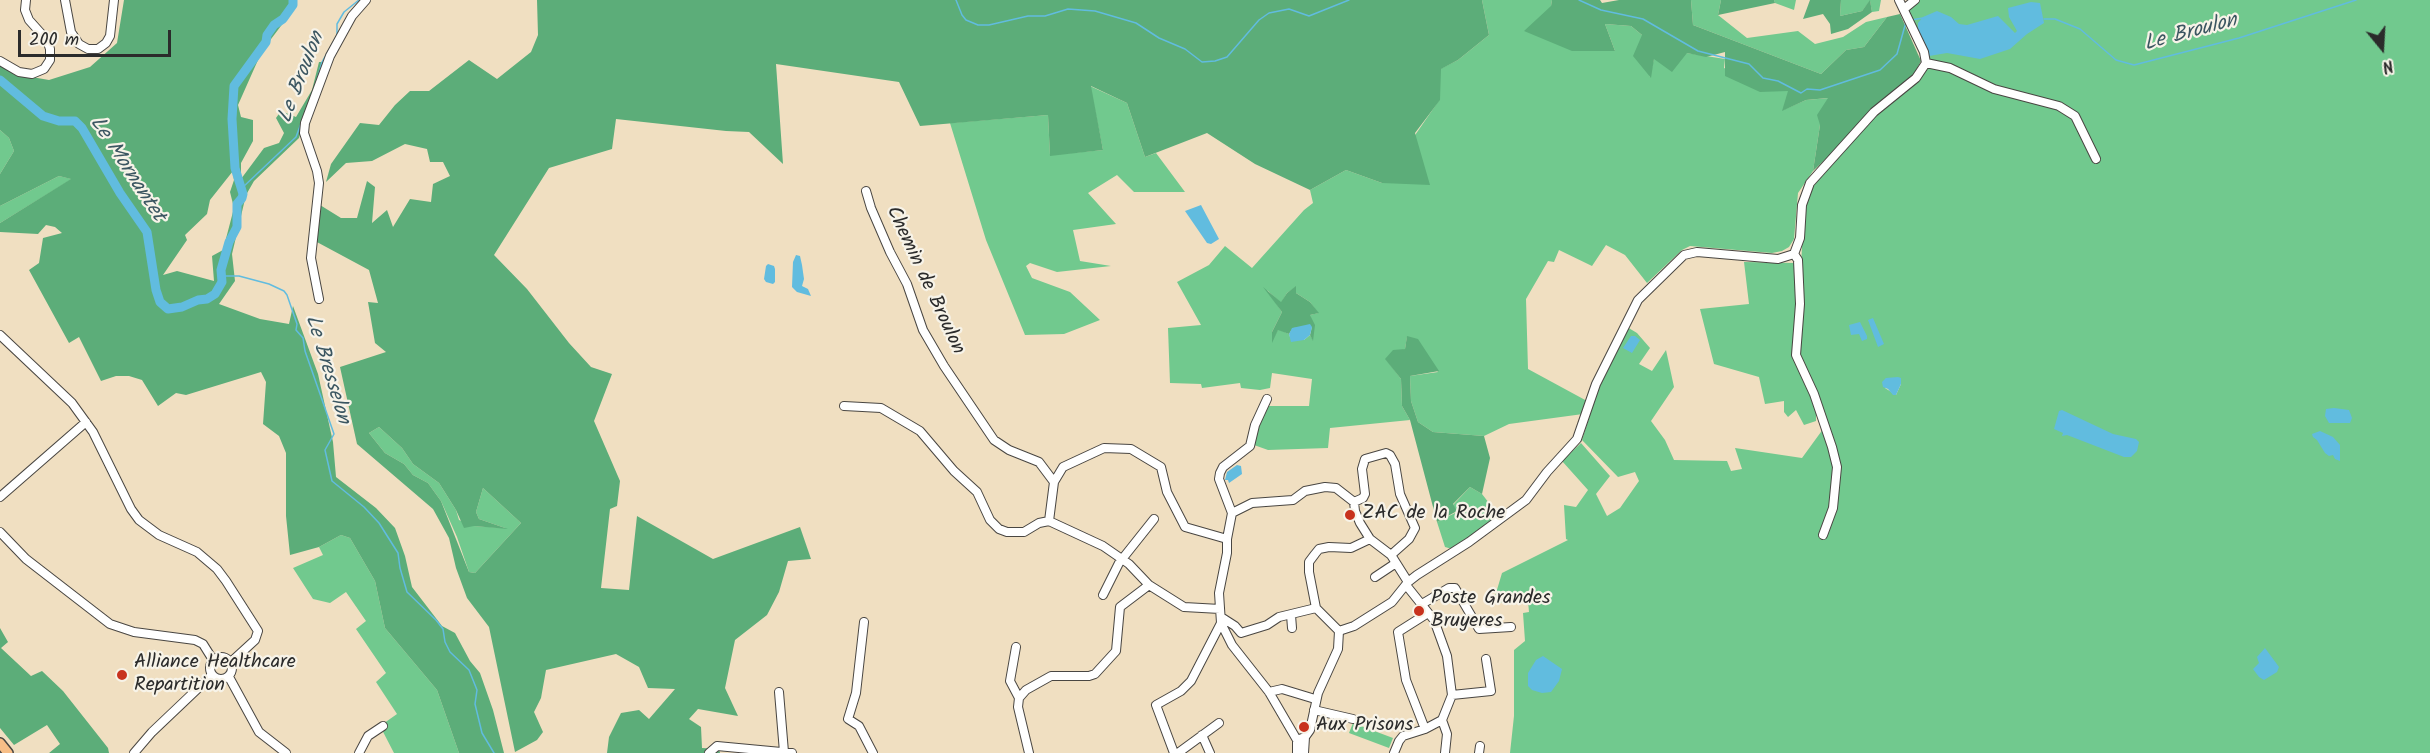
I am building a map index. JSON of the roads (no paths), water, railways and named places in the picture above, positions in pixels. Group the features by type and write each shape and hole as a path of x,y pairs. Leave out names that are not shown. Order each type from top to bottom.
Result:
{"main road":[{"path":"0,743 8,753"}],"street":[{"path":"0,61 20,72 32,74 44,69 50,60 47,40 29,20 26,0"},
{"path":"65,0 71,32 79,44 88,50 98,49 106,43 110,36 114,0"},
{"path":"319,300 311,258 319,183 304,133 305,123 330,56 352,16 366,0"},
{"path":"1794,254 1800,238 1802,205 1810,183 1874,112 1916,78 1926,63 1924,52 1899,0"},
{"path":"1908,17 1915,0"},
{"path":"1926,63 1950,68 1994,89 2059,106 2075,116 2096,159"},
{"name":"Chemin de Broulon","path":"866,191 890,252 907,284 924,330 944,366 994,440 1009,450 1039,462 1054,482"},
{"path":"1339,631 1354,626 1392,602 1407,583 1518,508 1577,439 1596,384 1634,306 1648,288 1684,255 1697,252 1778,259 1794,254"},
{"path":"1794,254 1798,260 1800,293 1796,355 1814,394 1837,467 1833,508 1823,535"},
{"path":"0,335 72,403 86,422 131,509 139,520 159,535 197,552 209,561 226,581 258,631 255,640 231,662"},
{"path":"1267,399 1254,425 1250,446 1223,467 1220,473 1219,479 1232,513 1219,593 1221,616 1232,645 1269,692 1295,737 1297,753"},
{"path":"844,406 881,408 920,431 954,471 977,492 990,520 999,529 1007,532 1024,532 1049,520 1087,537 1122,558 1149,585 1184,607 1221,616 1241,633 1267,625 1279,617 1316,608"},
{"path":"0,497 86,422"},
{"path":"1049,520 1054,482 1063,467 1104,448 1131,449 1157,462 1161,467 1167,492 1185,527 1227,539"},
{"path":"1354,502 1363,498 1365,494 1362,470 1365,459 1390,454 1395,464 1397,485 1415,528 1409,539 1391,555"},
{"path":"1232,513 1252,503 1293,500 1305,491 1324,487 1336,488 1354,502 1360,523 1370,539 1391,555 1396,562 1407,583 1439,630 1447,656 1452,695 1442,720 1425,729 1403,736 1398,741 1394,753"},
{"path":"1103,595 1122,558 1154,519"},
{"path":"0,532 26,559 110,624 134,632 195,640 203,644 213,660"},
{"path":"1305,753 1315,699 1338,650 1339,631 1316,608 1309,562 1319,549 1351,548 1370,539"},
{"path":"1375,577 1396,562"},
{"path":"1029,753 1018,706 1019,698 1026,690 1052,676 1095,674 1116,651 1120,607 1149,585"},
{"path":"1422,604 1449,588 1455,588 1479,629 1511,627"},
{"path":"1425,729 1406,680 1398,632 1428,613"},
{"path":"1291,615 1292,628"},
{"path":"1219,723 1176,753 1156,705 1181,691 1191,681 1221,616"},
{"path":"864,622 856,693 850,705 848,719 859,726 873,753"},
{"path":"1016,647 1010,681 1019,698"},
{"path":"222,657 231,662 233,668 228,677 219,679 212,675 210,668 213,660 222,657"},
{"path":"1452,695 1491,691 1486,659"},
{"path":"134,753 152,732 212,675"},
{"path":"228,677 259,732 286,753"},
{"path":"1269,692 1282,689 1315,699"},
{"path":"709,753 717,746 788,752 779,692"},
{"path":"1314,710 1353,719"},
{"path":"1442,720 1447,734 1445,753"},
{"path":"359,753 368,736 383,726"},
{"path":"1295,737 1307,734"},
{"path":"1202,735 1210,753"}],"water":[{"path":"2031,2 2040,3 2044,23 2010,49 1980,59 1947,53 1929,56 1918,31 1918,23 1923,17 1937,11 1951,17 1959,24 1967,25 1998,16 2015,33 2017,31 2009,17 2008,8"},
{"path":"1201,205 1219,239 1211,244 1207,243 1185,211"},
{"path":"796,255 800,256 802,265 804,279 802,286 808,289 811,296 797,292 792,287 793,262"},
{"path":"768,264 774,266 775,269 773,284 764,279"},
{"path":"1873,318 1884,344 1878,347 1868,320"},
{"path":"1860,322 1867,336 1867,339 1862,341 1859,334 1851,335 1849,325"},
{"path":"1310,324 1312,327 1310,335 1304,340 1291,342 1289,334 1292,328"},
{"path":"1631,336 1640,340 1632,353 1623,348"},
{"path":"1886,378 1901,378 1901,384 1896,395 1893,395 1883,387 1882,382"},
{"path":"2326,409 2349,410 2352,418 2350,423 2329,423 2325,416"},
{"path":"2062,410 2113,434 2136,439 2139,442 2137,451 2131,457 2124,457 2067,435 2062,436 2063,433 2054,429 2059,411"},
{"path":"2320,431 2333,437 2340,445 2340,461 2333,455 2329,456 2325,453 2313,437 2312,434"},
{"path":"1237,465 1241,466 1242,474 1229,483 1225,480 1227,472"},
{"path":"2265,648 2279,667 2277,672 2264,680 2253,669 2259,663 2257,657"},
{"path":"1543,656 1562,669 1559,681 1551,692 1542,693 1528,686 1528,673 1536,660"}],"waterway":[{"name":"Le Mornantet","path":"0,80 43,116 59,121 75,121 82,128 120,193 147,232 160,302 168,309 182,307 207,299 215,294 222,282 221,270 229,242 237,227 237,204 243,194 235,168 232,119 234,86 266,42 267,35 274,25 283,19 293,5 293,0"},
{"name":"Le Broulon","path":"316,84 322,62 337,35 337,24 344,12 359,0"},
{"name":"Le Broulon","path":"956,0 966,20 978,25 989,25 1028,16 1045,16 1068,9 1095,11 1136,23 1159,38 1185,49 1202,62 1227,57 1259,20 1269,13 1289,9 1309,16 1349,0"},
{"name":"Le Broulon","path":"1579,0 1601,10 1643,19 1698,51 1749,64 1763,78 1778,81 1801,93 1807,89 1820,90 1880,70 1897,54 1906,22"},
{"name":"Le Broulon","path":"2044,19 2055,19 2080,29 2116,60 2134,65 2239,38 2356,0"},
{"name":"Le Broulon","path":"1911,20 1923,18"},
{"name":"Le Broulon","path":"242,188 296,137 306,110"},
{"name":"Le Bresselon","path":"221,276 239,276 269,284 284,291 287,295 297,324 296,330 303,338 305,351 334,434 325,450 332,481 364,507 379,523 398,553 407,592 436,620 443,629 445,642 450,652 469,670 477,690 475,704 482,733 494,753"}],"place":[{"name":"ZAC de la Roche","path":"1350,515"},
{"name":"Poste Grandes Bruyeres","path":"1419,611"},
{"name":"Alliance Healthcare Repartition","path":"122,675"},
{"name":"Aux Prisons","path":"1304,727"}]}
